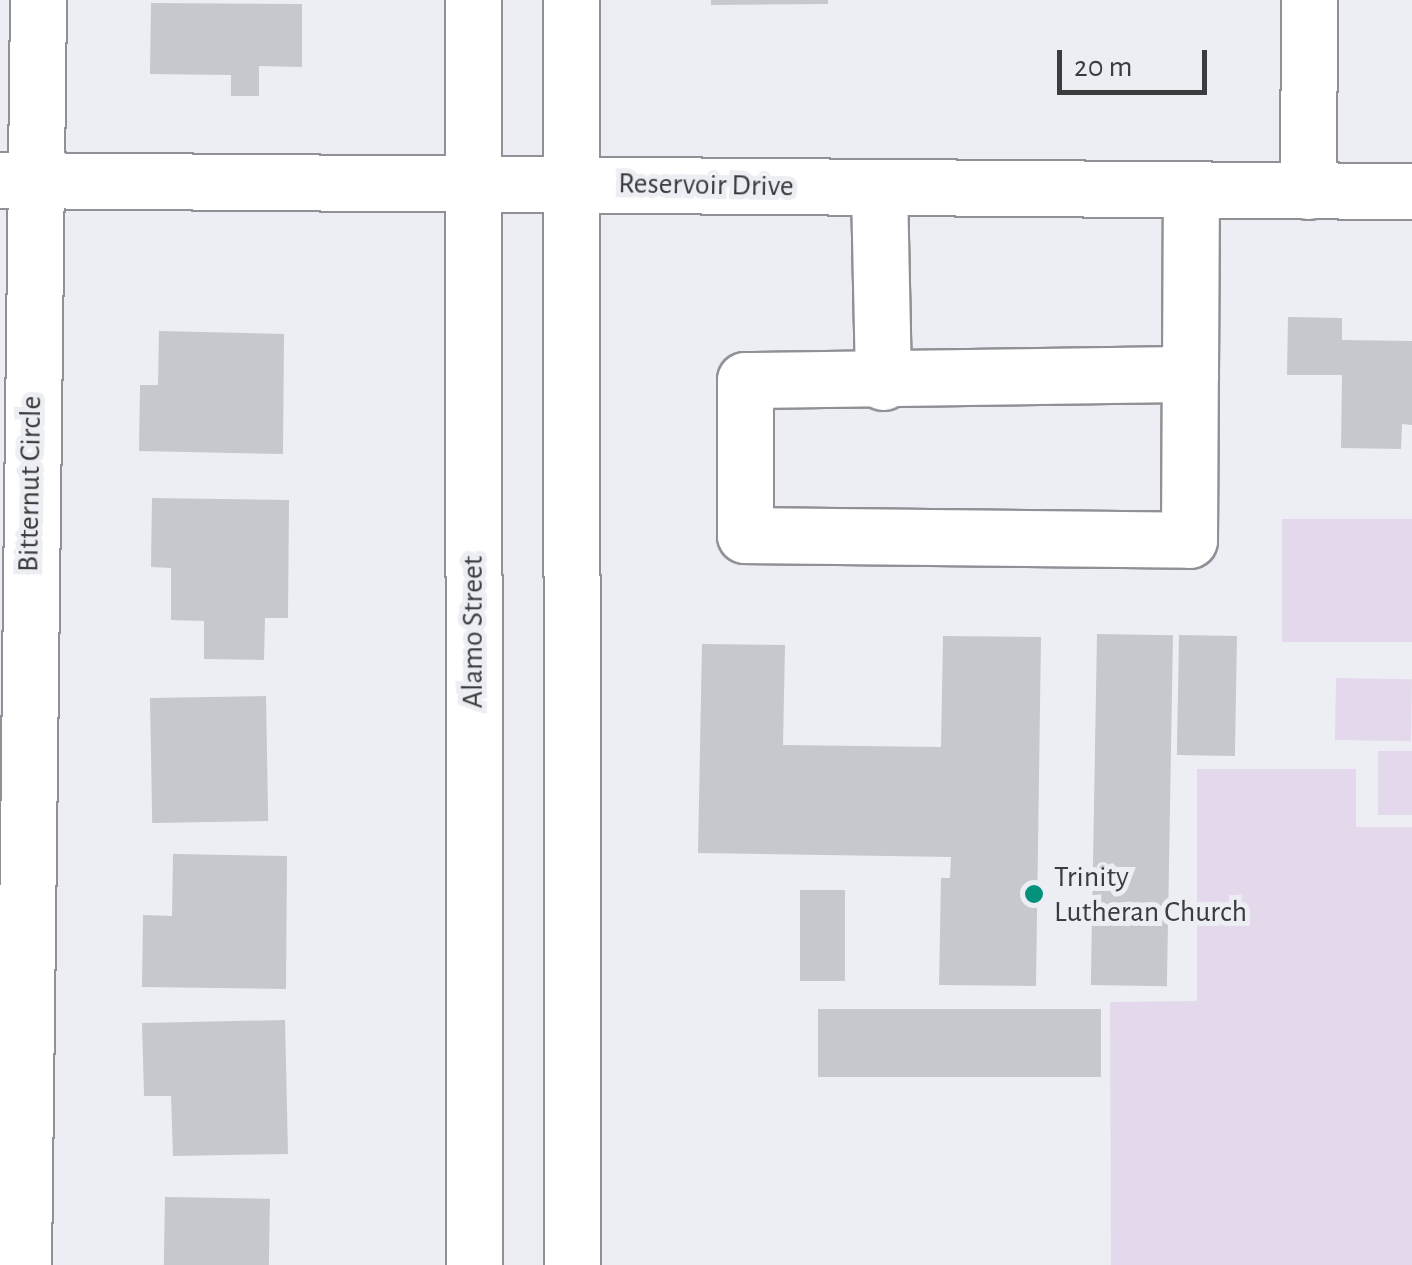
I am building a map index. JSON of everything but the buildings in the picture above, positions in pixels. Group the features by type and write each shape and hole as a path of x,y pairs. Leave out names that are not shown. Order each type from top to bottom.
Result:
{"street":[{"name":"Bitternut Circle","path":"23,1265 12,727 19,182 38,0"},
{"name":"Alamo Street","path":"473,0 474,1265"},
{"path":"571,0 572,1265"},
{"path":"1308,191 1309,0"},
{"name":"Reservoir Drive","path":"19,182 1412,191"},
{"path":"880,188 883,382"},
{"path":"1190,374 883,382 745,380 745,535 1190,540 1191,192"}],"shaded area":[{"path":"1282,519 1412,519 1412,642 1282,642"},
{"path":"1336,678 1412,679 1411,741 1335,740"},
{"path":"1378,751 1412,751 1412,815 1378,815"},
{"path":"1197,769 1356,769 1356,827 1412,827 1412,1265 1111,1265 1110,1002 1197,1001"}],"place":[{"name":"Trinity Lutheran Church","path":"1034,894"}]}
